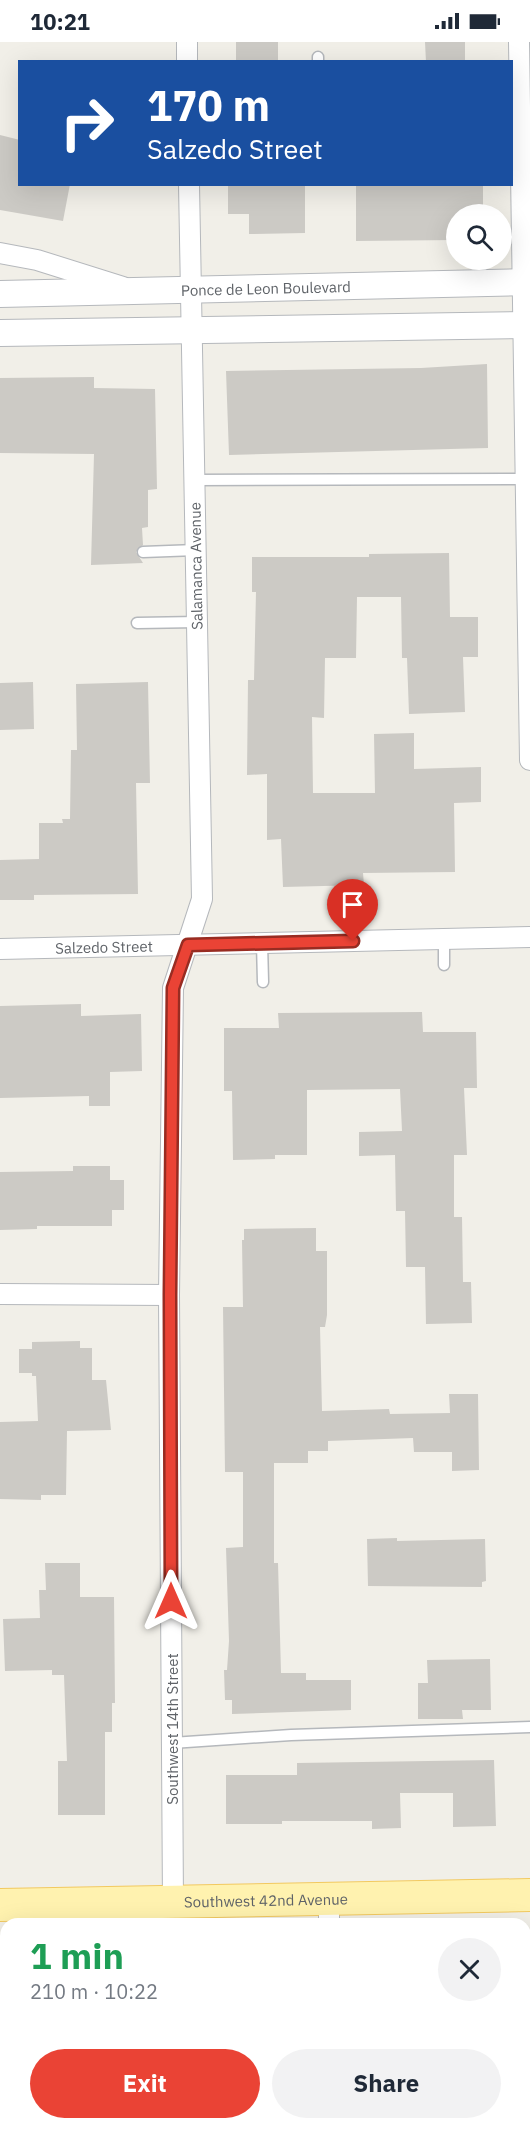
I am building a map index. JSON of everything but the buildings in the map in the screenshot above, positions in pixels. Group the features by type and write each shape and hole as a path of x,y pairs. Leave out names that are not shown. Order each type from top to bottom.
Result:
{"main road":[{"name":"Southwest 42nd Avenue","path":"11,1911 173,1903 329,1912 530,1895"}],"street":[{"path":"186,42 187,60"},
{"path":"519,42 526,282 530,760"},
{"name":"Salamanca Avenue","path":"188,945 202,899 189,186"},
{"path":"0,253 37,260 131,289"},
{"name":"Ponce de Leon Boulevard","path":"0,294 131,289 526,282"},
{"path":"0,333 526,325"},
{"name":"Salzedo Street","path":"0,949 530,937"},
{"name":"Southwest 14th Street","path":"173,1903 170,1295 173,988 188,945"},
{"path":"0,1294 170,1295"}],"lane":[{"path":"195,480 526,479"},
{"path":"143,552 196,550"},
{"path":"137,623 198,622"},
{"path":"444,939 444,965"},
{"path":"262,943 263,982"},
{"path":"172,1743 291,1735 530,1728"}],"route":[{"path":"171,1601 170,1295 173,988 188,945 353,941"}]}
